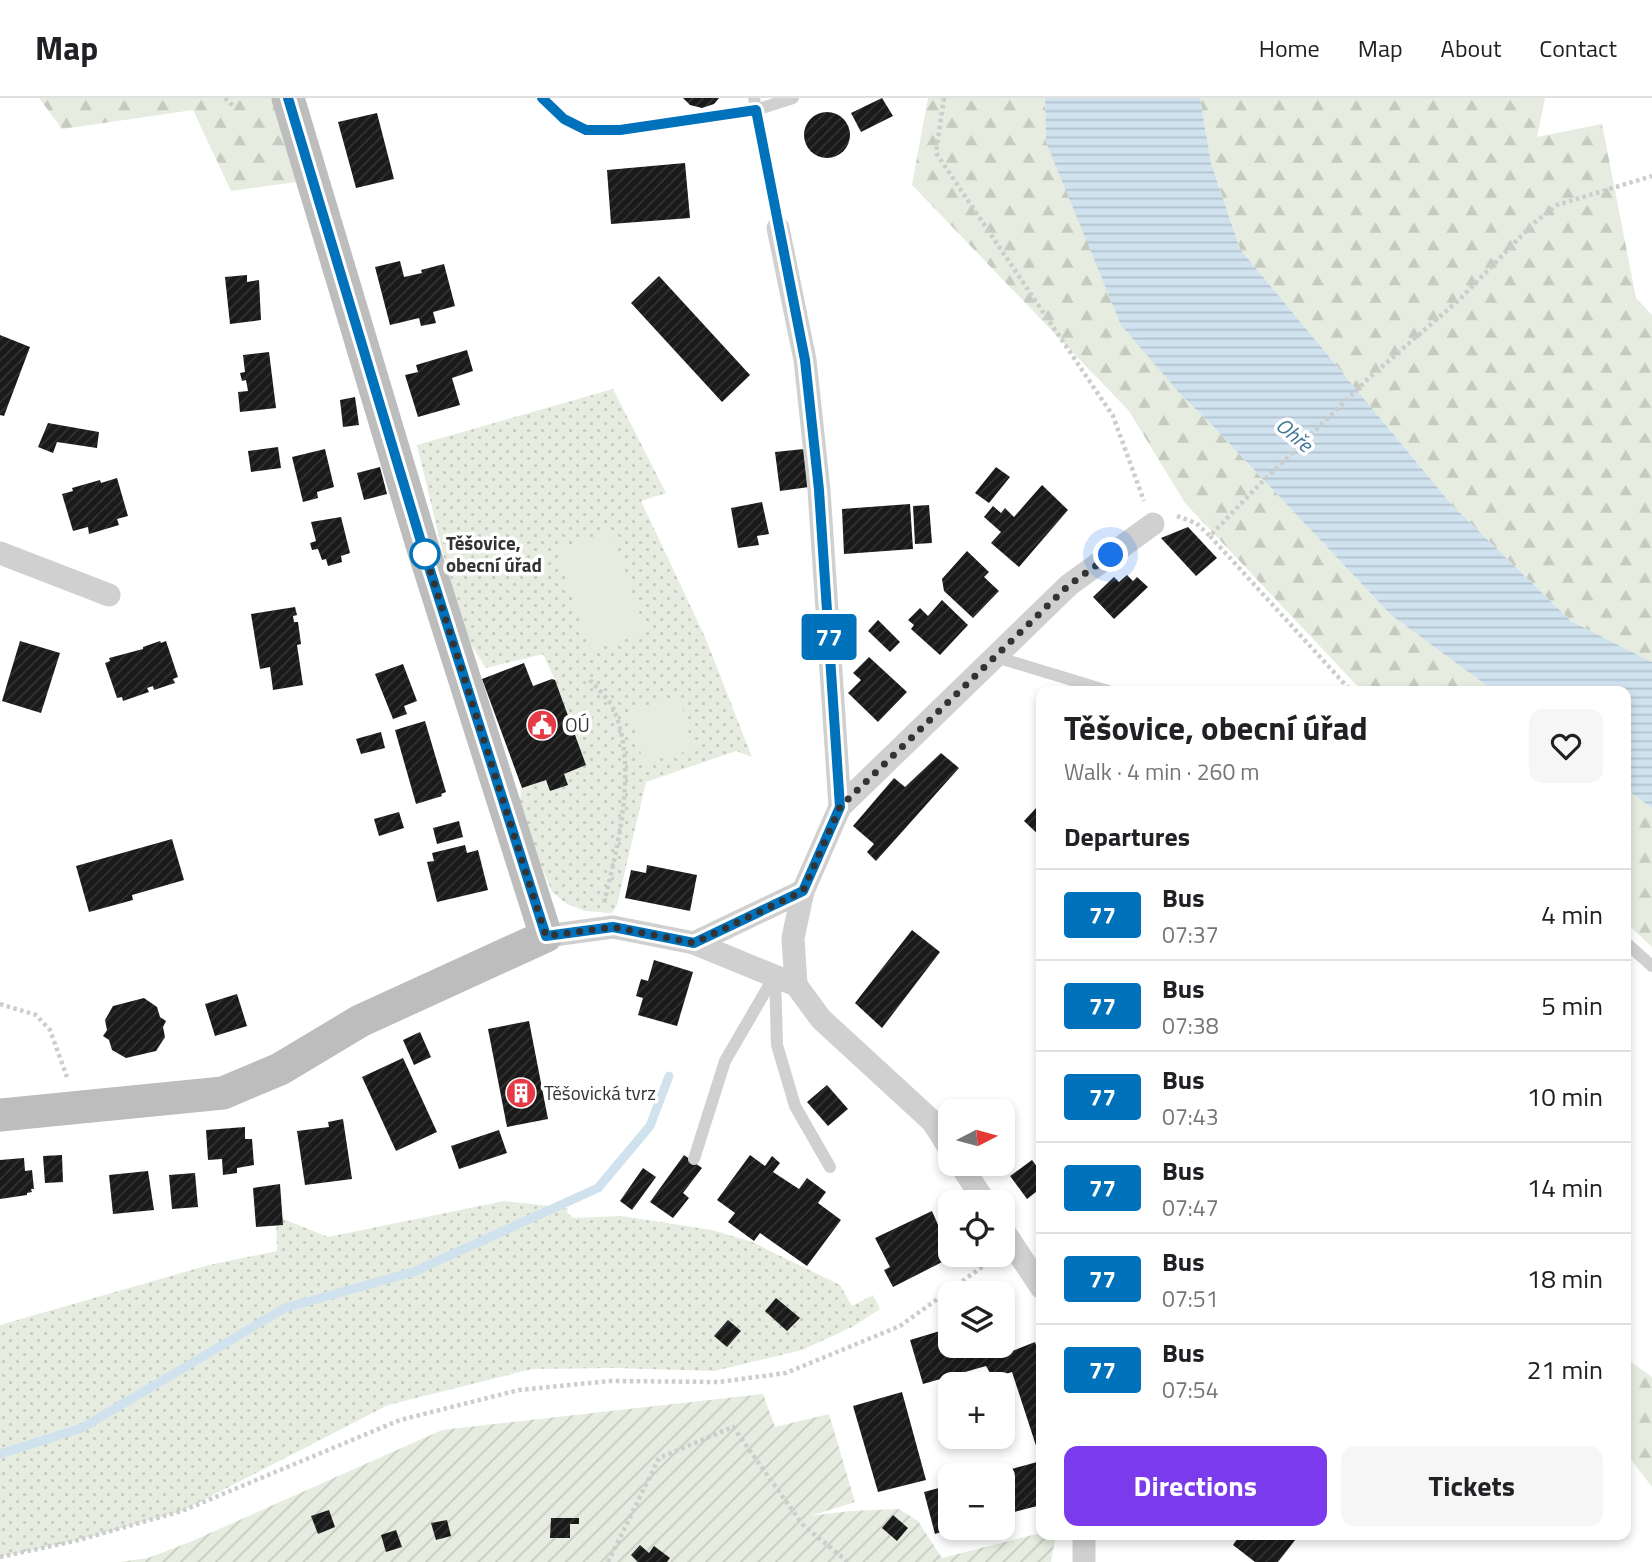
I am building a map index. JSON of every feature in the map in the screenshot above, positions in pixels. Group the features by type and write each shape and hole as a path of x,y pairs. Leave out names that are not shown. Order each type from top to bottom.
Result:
{"street":[{"path":"288,98 422,545 546,936"},
{"path":"778,229 805,360 819,490 840,807"},
{"path":"796,985 793,938 803,891 840,807 1069,585 1153,524"},
{"path":"0,552 109,595"},
{"path":"694,943 803,891"},
{"path":"0,1115 223,1093 280,1069 360,1021 546,936 613,927 694,943 796,985 821,1020 933,1122 938,1130"},
{"path":"1015,1248 1036,1280"},
{"path":"1084,1540 1084,1562"}],"lane":[{"path":"542,98 564,119 586,130 620,130 793,98"},
{"path":"755,104 778,229"},
{"path":"996,657 1092,686"},
{"path":"1631,947 1652,966"},
{"path":"694,1159 725,1061 775,975"},
{"path":"775,975 777,1045 794,1106 830,1167"}],"path":[{"path":"225,98 236,109"},
{"path":"944,98 936,153 1112,416 1153,524 1178,516 1196,523 1346,686"},
{"path":"1210,536 1370,377 1460,300 1534,223 1557,205 1652,176"},
{"path":"590,680 614,708 623,746 625,800 597,928"},
{"path":"0,1004 36,1015 50,1030 68,1082"},
{"path":"0,1557 75,1541 182,1511 400,1420 519,1390 610,1381 719,1382 786,1373 900,1326 983,1267"},
{"path":"608,1562 659,1458 733,1427 803,1525 848,1562"}],"green space":[{"path":"39,98 272,98 297,182 231,191 193,110 62,129"},
{"path":"928,98 1045,98 1046,142 1182,396 1391,615 1487,686 1357,686 1185,503 1129,411 912,185"},
{"path":"1200,98 1545,98 1537,137 1602,124 1636,298 1652,315 1652,662 1571,621 1452,505 1240,249 1211,163"},
{"path":"613,389 666,493 641,501 705,637 752,757 736,751 646,782 617,905 612,913 585,911 567,904 552,892 518,810 522,788 546,780 551,791 567,785 564,774 586,765 543,654 486,668 461,629 417,445"},
{"path":"610,531 645,631 591,650 556,550"},
{"path":"680,698 693,750 643,762 630,710"},
{"path":"1631,793 1652,808 1652,947 1631,928"},
{"path":"504,1201 568,1208 567,1212 573,1218 621,1216 712,1230 752,1242 840,1285 852,1306 873,1295 880,1309 852,1327 802,1350 714,1371 532,1369 388,1405 182,1511 75,1541 0,1557 0,1325 209,1265 277,1251 276,1216 328,1237"},
{"path":"1631,1362 1652,1377 1652,1487 1631,1460"},
{"path":"763,1394 775,1427 829,1414 855,1502 810,1516 899,1509 918,1521 942,1558 1036,1534 1036,1540 1055,1540 1051,1562 120,1562 148,1558 442,1430"}],"water":[{"name":"Ohře","path":"1045,98 1200,98 1211,163 1240,249 1452,505 1571,621 1652,662 1652,808 1631,793 1631,686 1487,686 1391,615 1182,396 1121,325 1046,142"}],"building":[{"path":"683,98 719,98 714,104 702,108 690,105"},
{"path":"882,98 893,116 861,132 851,113"},
{"path":"827,112 843,119 850,135 843,151 827,158 811,151 804,135 811,119"},
{"path":"377,113 394,179 356,188 338,122"},
{"path":"685,163 690,218 611,224 607,170"},
{"path":"400,261 404,277 444,264 455,306 433,312 436,323 421,326 419,318 390,325 375,267"},
{"path":"247,275 247,282 259,280 261,320 230,324 225,277"},
{"path":"659,276 750,375 722,402 631,303"},
{"path":"0,335 30,347 4,416 0,415"},
{"path":"467,350 473,371 452,378 460,405 418,417 405,375 418,372 416,365"},
{"path":"269,352 276,408 240,412 238,392 248,391 246,380 242,381 240,373 245,372 243,355"},
{"path":"355,397 359,425 343,427 340,400"},
{"path":"48,423 99,432 97,448 57,442 53,453 38,447"},
{"path":"278,447 281,468 251,472 248,451"},
{"path":"325,449 334,487 317,492 318,498 303,502 292,457"},
{"path":"804,449 809,487 780,491 775,452"},
{"path":"380,467 387,494 364,500 357,473"},
{"path":"996,467 1010,477 989,503 975,493"},
{"path":"117,478 128,516 117,519 119,525 89,534 88,527 73,531 62,494 73,491 72,488"},
{"path":"1042,485 1068,510 1019,567 991,543 1001,532 984,517 993,506 1001,513 1005,508 1014,517"},
{"path":"762,502 769,534 757,536 759,545 738,548 731,508"},
{"path":"910,504 913,549 844,554 842,509"},
{"path":"929,505 932,543 915,544 913,506"},
{"path":"341,517 350,553 341,556 342,562 328,566 326,559 322,560 318,549 312,550 310,543 316,541 311,522"},
{"path":"1188,527 1217,558 1196,576 1161,538"},
{"path":"967,551 989,572 984,577 999,591 973,618 944,591 942,579"},
{"path":"1127,575 1133,581 1137,577 1148,587 1114,619 1093,597 1114,577 1119,582"},
{"path":"942,600 968,625 940,655 911,629 914,625 908,620 920,608 928,616"},
{"path":"295,607 297,615 293,616 294,622 298,622 301,644 297,645 303,685 273,690 270,667 260,669 251,614"},
{"path":"878,620 900,642 890,652 868,631"},
{"path":"20,641 60,653 41,713 2,701"},
{"path":"166,641 178,677 173,679 175,683 154,690 153,686 147,688 149,692 123,701 122,697 117,698 105,663 110,661 109,658 143,649"},
{"path":"869,657 907,692 878,722 848,693 861,680 853,673"},
{"path":"524,663 533,686 555,680 586,765 564,774 568,785 550,791 546,780 522,788 482,679"},
{"path":"403,664 417,701 404,706 407,714 393,719 375,674"},
{"path":"425,721 446,792 441,794 442,796 416,804 395,730"},
{"path":"381,732 385,748 361,754 356,739"},
{"path":"941,753 959,768 876,861 867,852 874,844 853,826 894,778 905,787"},
{"path":"1036,808 1036,832 1024,821"},
{"path":"399,812 404,828 379,836 374,819"},
{"path":"459,821 463,837 437,844 433,828"},
{"path":"172,839 184,880 132,895 133,900 89,912 76,866"},
{"path":"465,845 467,853 478,850 488,890 437,902 427,862 434,861 432,853"},
{"path":"647,865 697,875 690,911 625,898 631,870 646,873"},
{"path":"912,930 940,952 882,1028 855,1003"},
{"path":"654,960 693,972 677,1026 638,1015 643,998 636,996 641,979 648,981"},
{"path":"237,994 247,1026 215,1036 205,1004"},
{"path":"144,998 157,1007 160,1017 166,1021 163,1027 165,1037 156,1051 126,1058 112,1050 109,1040 103,1036 107,1030 105,1020 113,1006"},
{"name":"Těšovická tvrz","path":"529,1021 548,1119 507,1127 488,1029"},
{"path":"420,1032 431,1057 414,1065 403,1040"},
{"path":"403,1058 437,1132 396,1151 362,1077"},
{"path":"827,1085 848,1109 828,1126 807,1102"},
{"path":"343,1119 352,1179 305,1185 297,1131 329,1127 328,1122"},
{"path":"245,1127 245,1139 252,1139 254,1165 237,1168 237,1173 223,1175 222,1159 208,1160 206,1130"},
{"path":"499,1130 507,1153 459,1169 451,1146"},
{"path":"62,1155 63,1182 45,1183 43,1156"},
{"path":"684,1155 702,1168 683,1193 689,1198 673,1218 650,1202"},
{"path":"750,1155 765,1166 772,1156 780,1163 773,1172 799,1189 807,1178 826,1192 818,1203 841,1220 807,1266 760,1233 754,1241 728,1222 735,1213 717,1200"},
{"path":"24,1158 25,1171 32,1170 34,1189 27,1195 0,1199 0,1160"},
{"path":"1032,1160 1036,1165 1036,1192 1027,1199 1010,1176 1015,1176 1015,1172"},
{"path":"643,1168 656,1177 632,1210 620,1201"},
{"path":"148,1171 154,1210 113,1214 109,1175"},
{"path":"195,1173 198,1207 172,1209 169,1175"},
{"path":"280,1184 283,1225 256,1227 253,1188"},
{"path":"932,1211 938,1225 938,1264 893,1287 884,1270 890,1267 875,1238"},
{"path":"776,1298 800,1318 787,1331 765,1311"},
{"path":"728,1320 741,1331 727,1347 714,1336"},
{"path":"938,1332 938,1358 1015,1358 1015,1350 1035,1342 1036,1446 1015,1381 1015,1372 990,1372 986,1366 965,1372 938,1372 938,1380 923,1384 910,1340"},
{"path":"902,1392 926,1480 878,1492 853,1406"},
{"path":"1036,1462 1036,1506 1015,1512 1015,1468"},
{"path":"938,1488 938,1533 935,1534 924,1492"},
{"path":"329,1510 335,1527 318,1534 311,1516"},
{"path":"893,1515 908,1528 897,1541 882,1528"},
{"path":"551,1518 579,1518 579,1524 570,1524 570,1538 550,1538"},
{"path":"447,1520 451,1536 436,1540 431,1523"},
{"path":"396,1530 402,1547 386,1552 381,1535"},
{"path":"1236,1540 1295,1540 1278,1562 1255,1562 1233,1545"},
{"path":"640,1545 649,1553 654,1546 670,1558 667,1562 638,1562 631,1555"}],"waterway":[{"path":"0,1454 82,1428 285,1308 413,1272 598,1188 650,1126 669,1076"}],"bus line":[{"name":"77","path":"288,98 422,545 546,936 613,927 694,943 803,891 840,807 819,490 805,360 756,110 620,130 586,130 564,119 542,98"}],"place":[{"name":"Těšovice, obecní úřad","path":"425,554"},
{"name":"OÚ","path":"542,725"},
{"name":"Těšovická tvrz","path":"521,1093"}],"route":[{"path":"425,554 422,545 546,936 613,927 694,943 803,891 840,807 1069,585 1111,555"}]}
